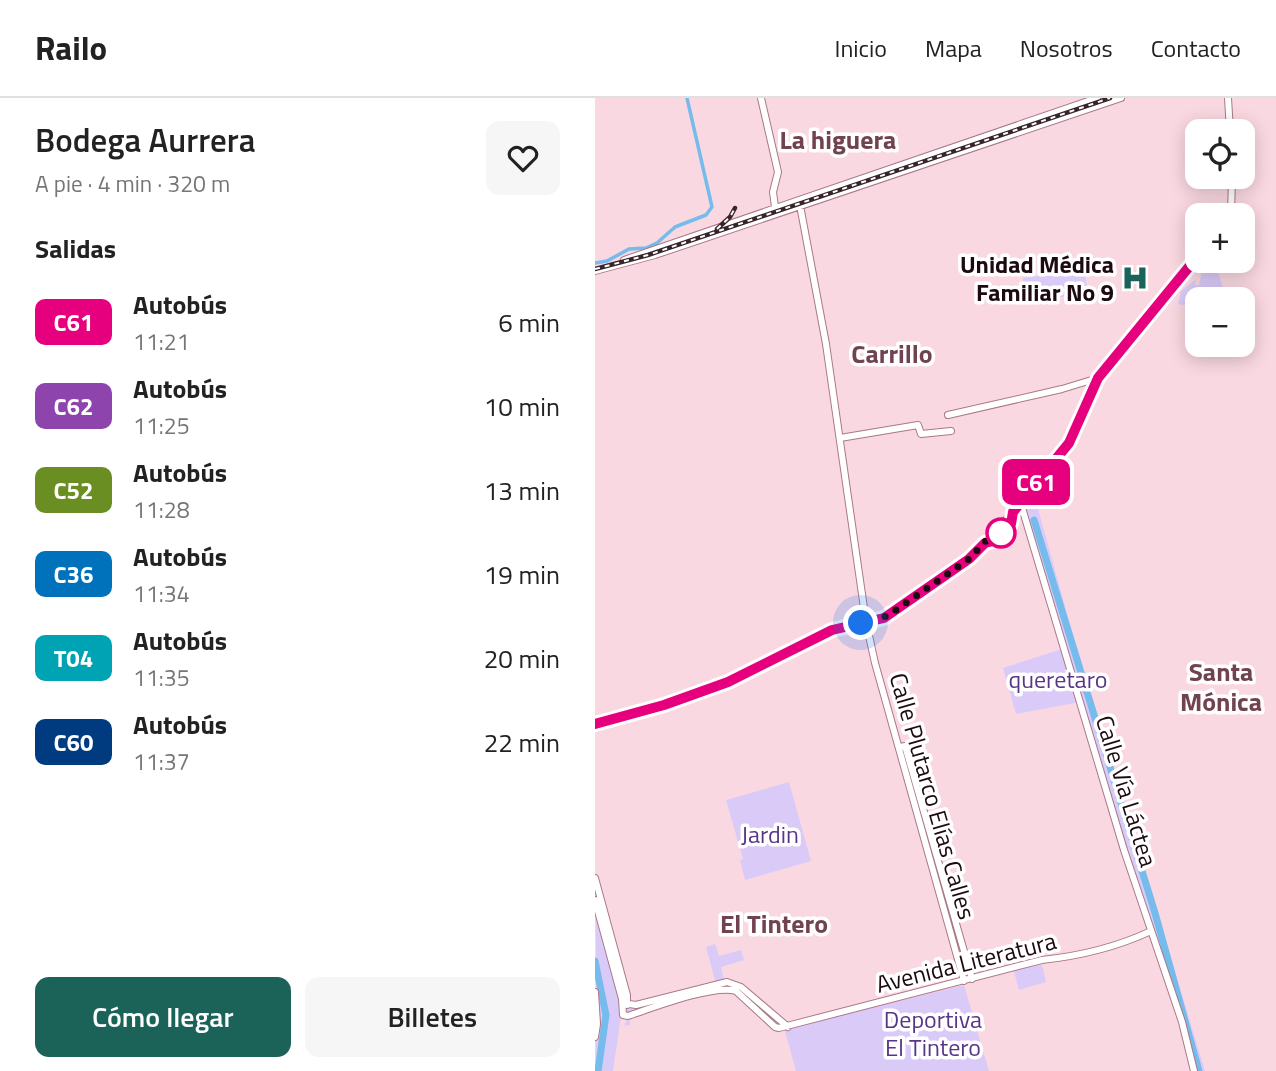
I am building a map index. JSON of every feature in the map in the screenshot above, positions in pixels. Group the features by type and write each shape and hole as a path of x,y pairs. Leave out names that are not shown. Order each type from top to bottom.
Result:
{"street":[{"path":"761,98 778,173 773,192 775,207"},
{"path":"859,183 1097,98"},
{"path":"595,269 655,255 799,203 1121,98"},
{"path":"1228,98 1229,119"},
{"path":"595,269 775,207 799,203"},
{"name":"Calle Plutarco Elías Calles","path":"799,203 841,438 866,622 875,663 902,747 968,980"},
{"path":"595,723 664,705 728,682 832,630 890,614 969,559 1069,443 1098,378 1185,271"},
{"path":"948,415 1098,378"},
{"path":"841,438 918,425 921,434 951,431"},
{"name":"Calle Vía Láctea","path":"1020,501 1124,850 1182,1021 1194,1071"},
{"path":"595,878 625,1003"},
{"path":"595,900 625,1003"},
{"name":"Avenida Literatura","path":"625,1003 624,1015 699,994 729,989 736,991 775,1027 788,1027 1042,960 1069,957 1151,931"},
{"path":"625,1003 636,1006 719,984 734,983 788,1027"},
{"path":"595,992 595,1037"}],"green space":[{"path":"1084,268 1088,293 1008,305 1006,295 1024,292 1023,278"},
{"path":"1202,273 1218,273 1223,287 1186,287 1196,279 1195,285 1199,285"},
{"path":"1185,288 1185,305 1178,304 1181,291"},
{"name":"queretaro","path":"1032,487 1068,617 1205,1071 1193,1071 1182,1022 1080,702 1016,714 1003,668 1062,649 1020,501"},
{"name":"Jardin","path":"789,782 811,861 745,880 740,860 743,859 726,800"},
{"name":"Deportiva El Tintero","path":"595,884 631,1008 716,984 706,947 715,944 719,956 741,950 744,960 721,967 725,983 735,985 787,1029 964,985 989,1071 796,1071 785,1031 777,1028 732,988 629,1016 630,1025 624,1026 628,1018 623,1003 613,1071 595,1071 595,900 619,984 595,895"},
{"path":"1041,961 1046,982 1019,990 1013,968"}],"waterway":[{"path":"595,263 607,261 629,249 646,248 657,243 675,227 706,215 712,207 687,98"},
{"path":"1034,520 1155,913 1199,1071"},
{"path":"595,961 606,1015 598,1071"}],"railway":[{"path":"595,269 648,255 1110,98"},
{"path":"717,229 735,208"}],"bus line":[{"name":"C61","path":"595,724 664,705 728,682 832,630 884,618 969,559 985,543 993,541 1011,524 1013,512 1069,443 1098,378 1185,271"}],"place":[{"name":"Unidad Médica Familiar No 9","path":"1135,278"}],"district":[{"name":"La higuera","path":"838,139"},
{"name":"Carrillo","path":"892,353"},
{"name":"Santa Mónica","path":"1221,686"},
{"name":"El Tintero","path":"774,923"}],"route":[{"path":"861,623 872,622 890,614 969,559 999,527 1001,533"}]}
